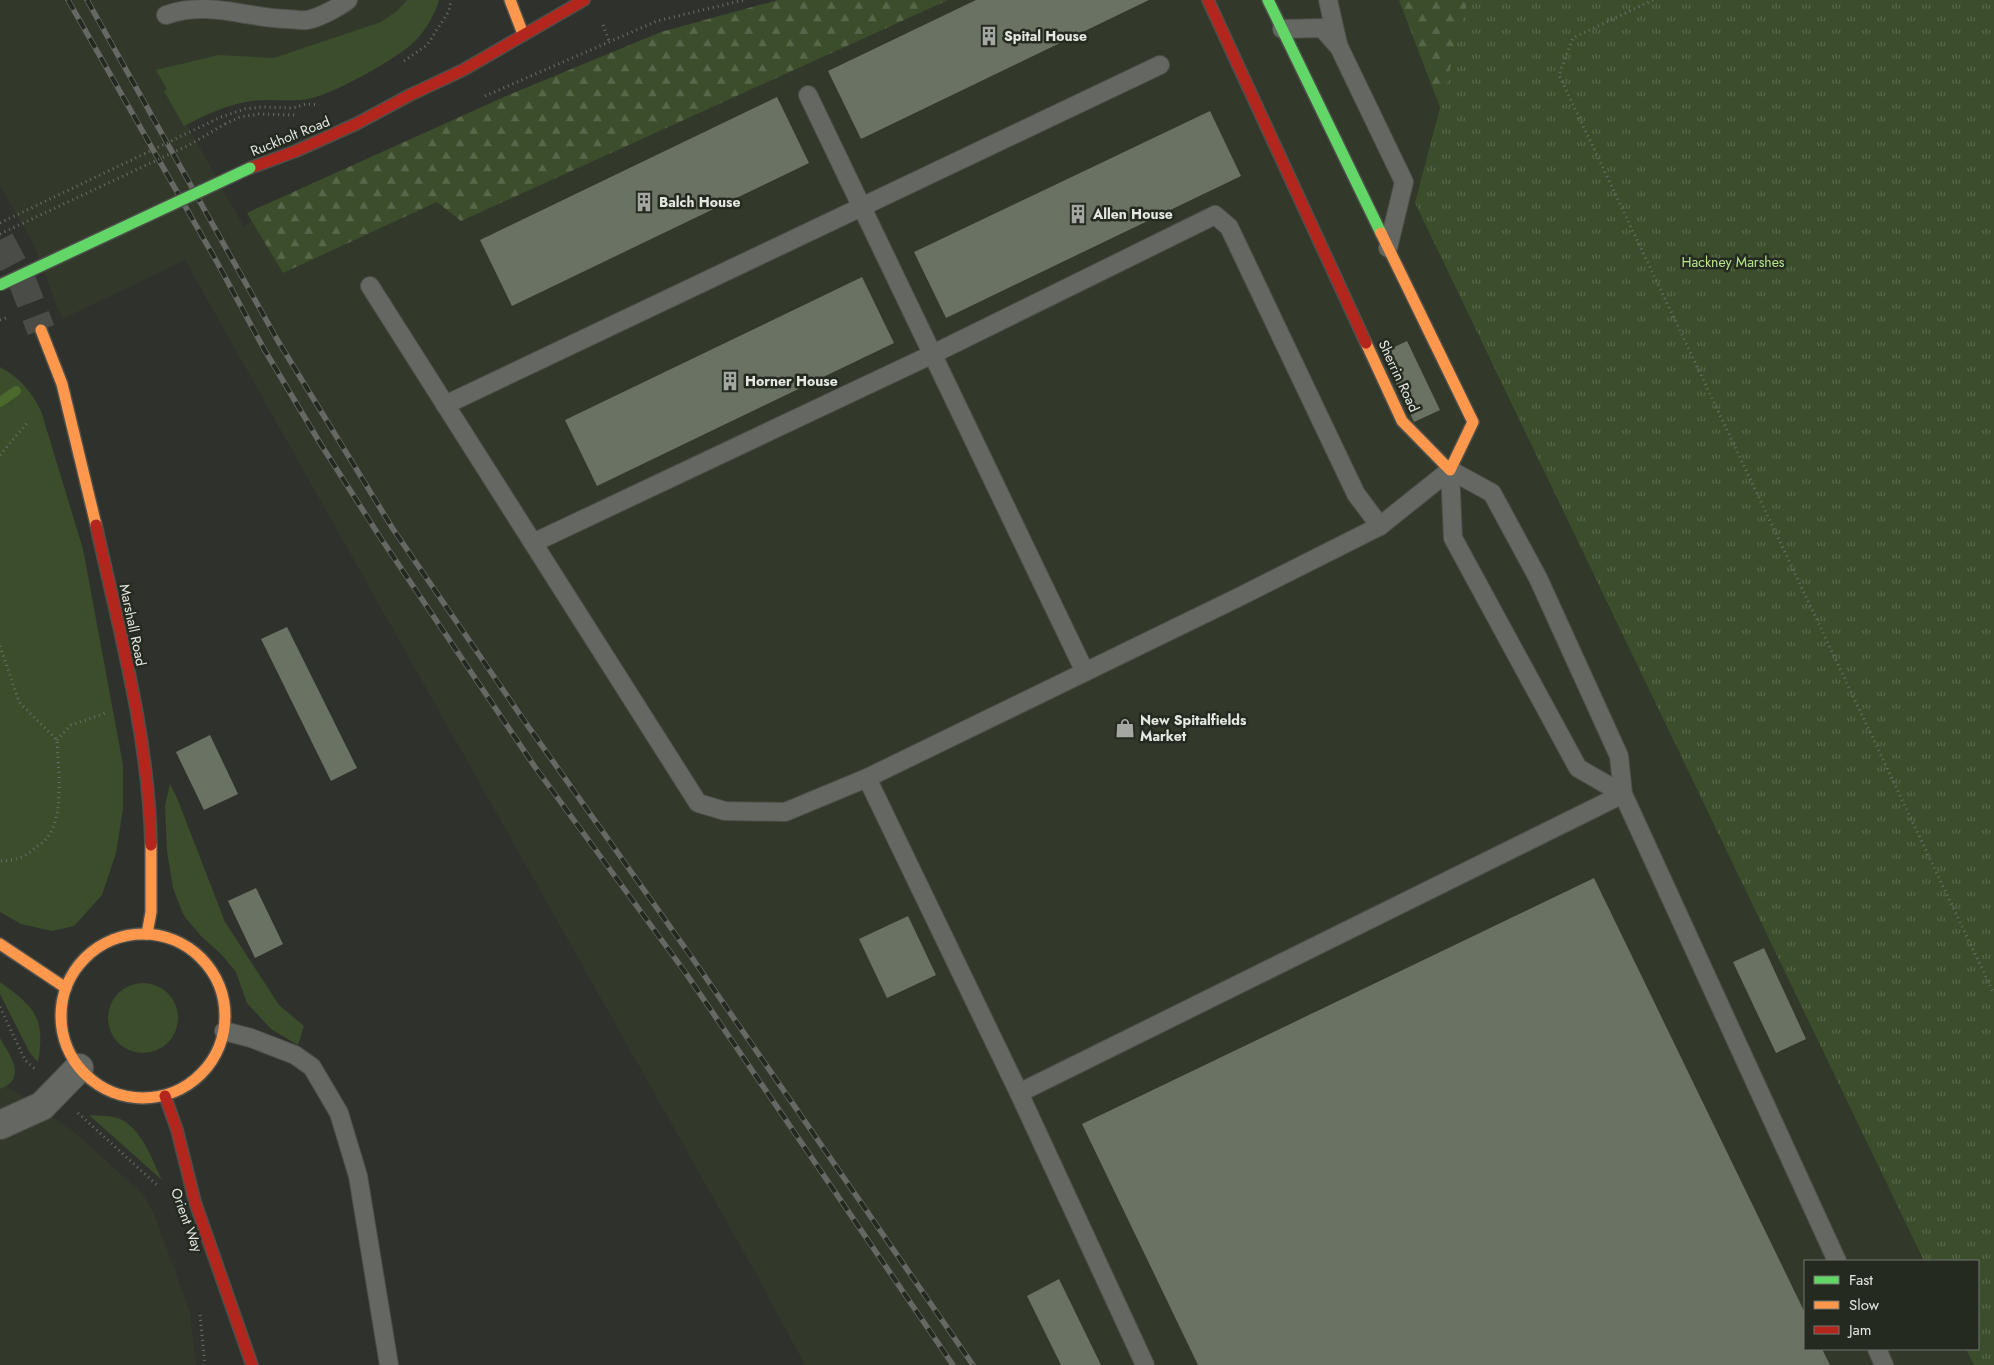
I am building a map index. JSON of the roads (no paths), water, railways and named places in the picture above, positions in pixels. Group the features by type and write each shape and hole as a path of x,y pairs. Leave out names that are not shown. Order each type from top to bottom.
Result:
{"street":[{"path":"510,0 523,34"},
{"name":"Ruckholt Road","path":"0,285 250,168 296,151 356,124 410,95 463,70 584,0"},
{"name":"Sherrin Road","path":"1208,0 1402,420 1450,470"},
{"path":"1268,0 1473,422 1450,470"},
{"name":"Marshall Road","path":"41,330 62,384 90,496 134,704 145,769 151,842 151,912 147,934"},
{"path":"147,934 164,937 182,944 200,957 210,968 217,980 224,1003 224,1031 216,1055 199,1077 183,1088 165,1096 144,1099 125,1097 103,1088 91,1080 79,1068 62,1033 62,1002 66,988 74,972 84,959 104,944 129,936 147,934"},
{"path":"0,944 66,988"},
{"path":"0,1125 42,1106 79,1068"},
{"name":"Orient Way","path":"165,1096 177,1130 195,1202 252,1365"}],"lane":[{"path":"166,15 182,10 202,8 271,19 308,20 340,7 348,0"},
{"path":"1328,0 1339,47 1404,182 1388,248"},
{"path":"1282,29 1322,28 1339,47"},
{"path":"445,405 1160,65"},
{"path":"808,95 1085,672"},
{"path":"533,543 933,354 1215,215 1229,228 1356,494 1380,526"},
{"path":"370,286 698,803 725,811 785,812 866,778 1380,526 1450,470"},
{"path":"1450,470 1492,493 1538,578 1619,756 1622,794 1837,1260"},
{"path":"1450,470 1453,538 1578,768 1622,794"},
{"path":"866,778 1019,1093 1145,1365"},
{"path":"1019,1093 1622,794"},
{"path":"224,1031 251,1038 295,1055 312,1067 339,1113 358,1176 388,1365"},
{"path":"1877,1350 1884,1365"}],"waterway":[{"path":"0,402 16,391"}],"tunnel":[{"path":"0,240 23,283 41,330"}],"railway":[{"path":"68,0 218,264 264,349 320,443 380,537 535,767 685,972 953,1365"},
{"path":"87,0 278,341 393,529 973,1365"}],"place":[{"name":"Spital House","path":"989,36"},
{"name":"Balch House","path":"644,202"},
{"name":"Allen House","path":"1078,214"},
{"name":"Horner House","path":"730,381"},
{"name":"New Spitalfields Market","path":"1125,728"}],"park label":[{"name":"Hackney Marshes","path":"1733,262"}]}
